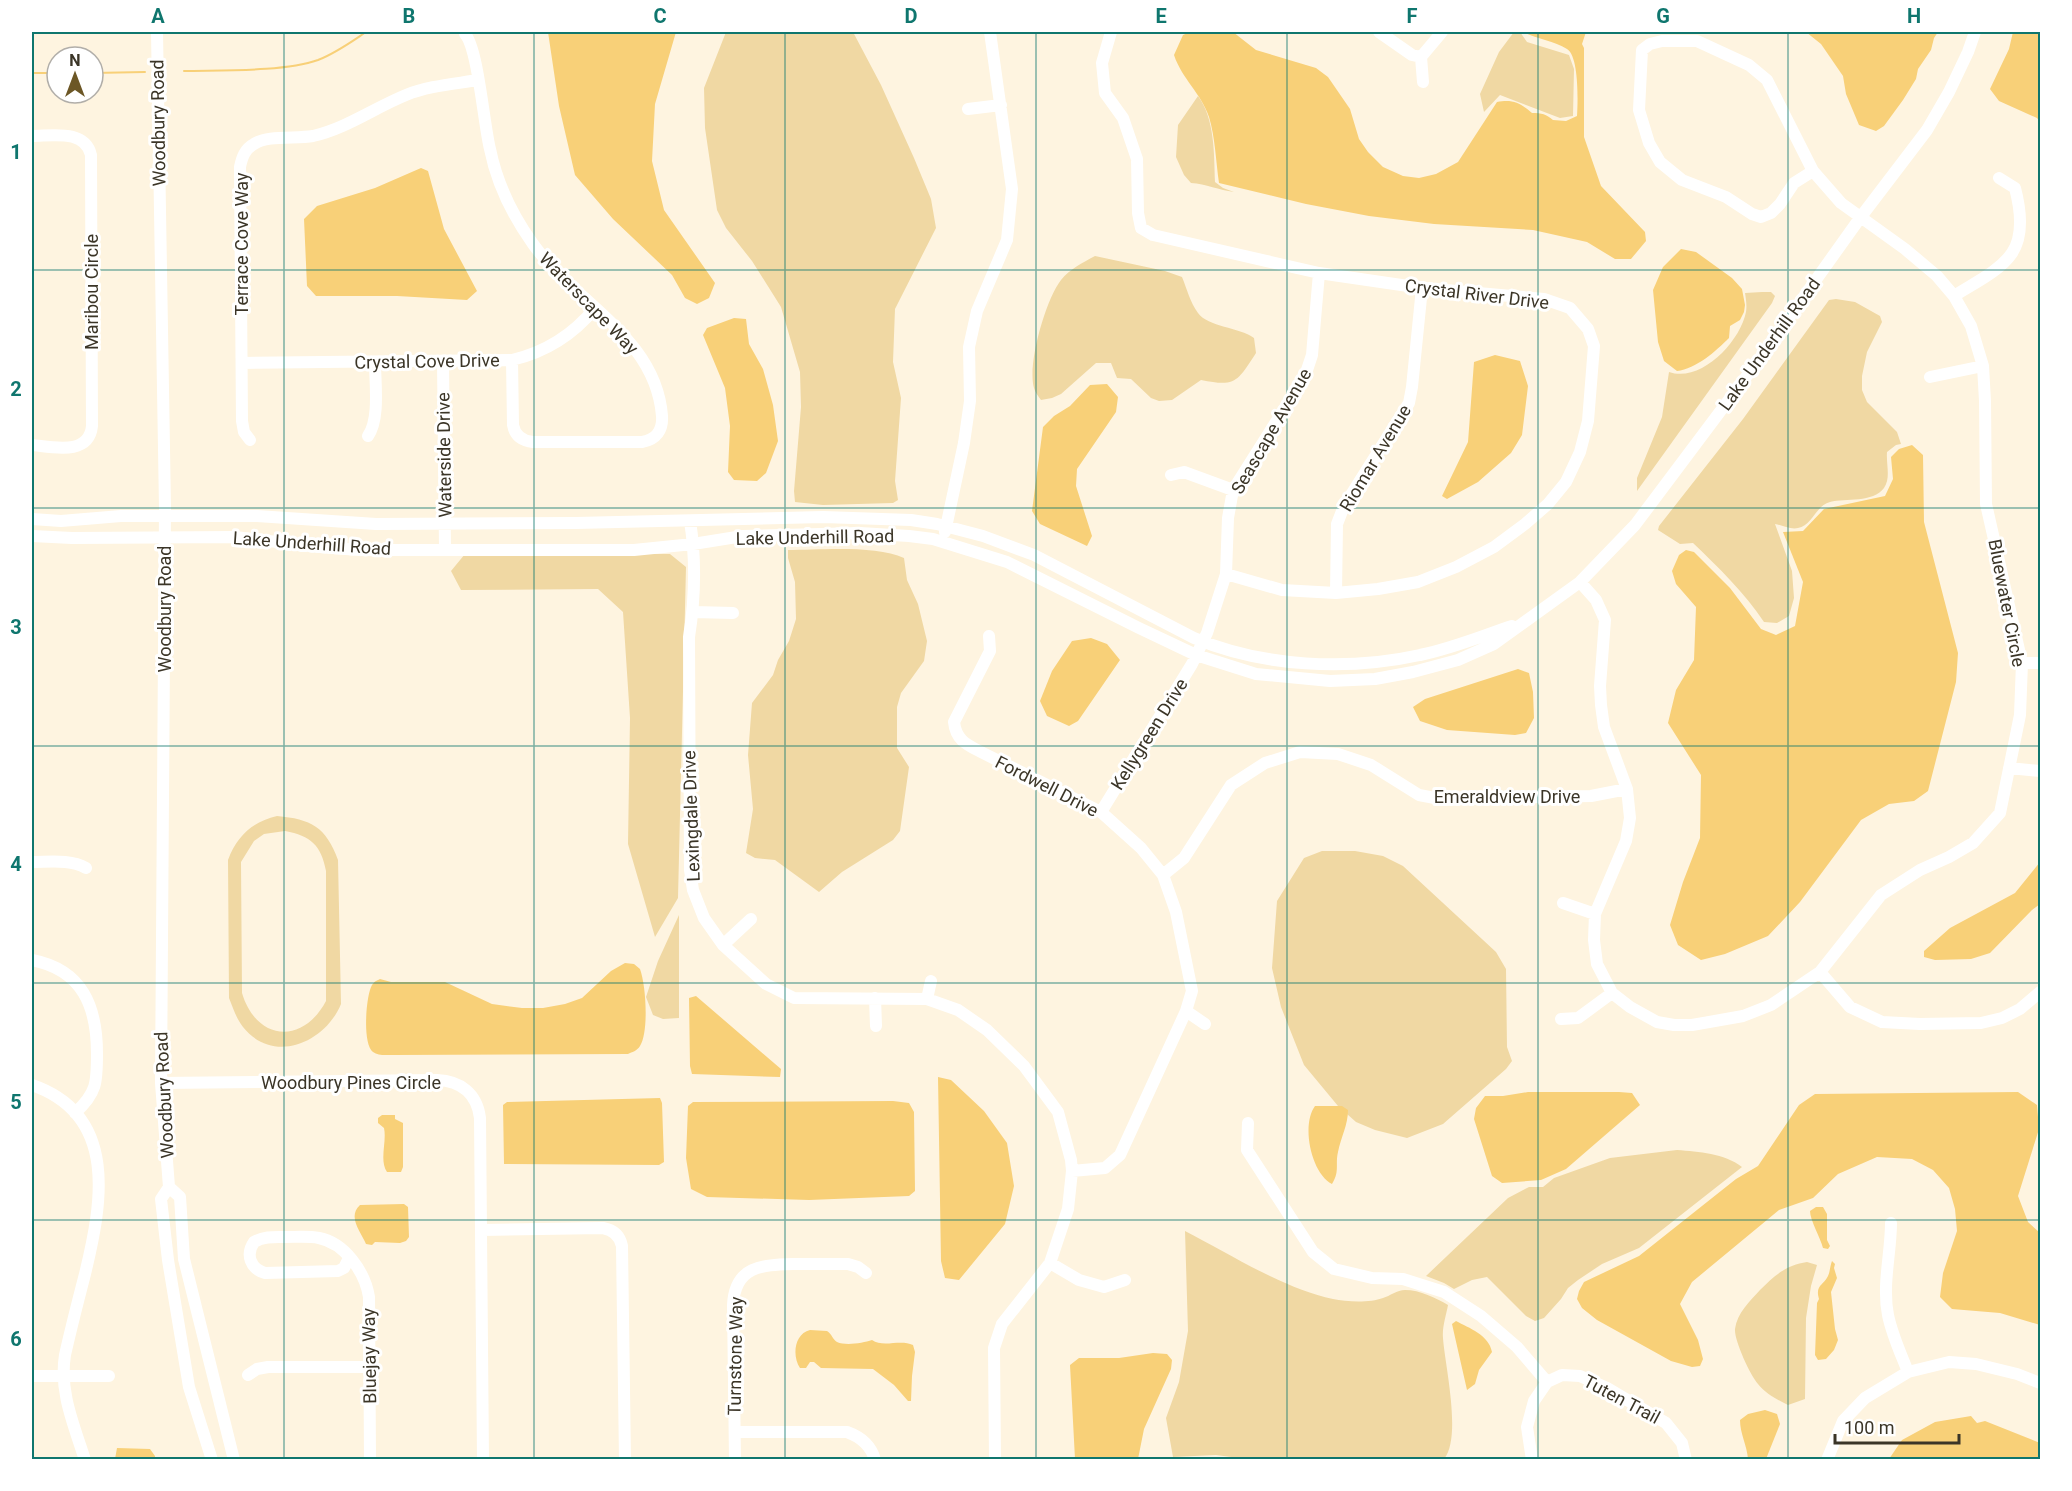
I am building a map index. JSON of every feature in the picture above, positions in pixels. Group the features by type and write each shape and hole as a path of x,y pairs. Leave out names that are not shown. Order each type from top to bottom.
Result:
{"street":[{"name":"Woodbury Road","path":"157,32 165,516 161,1083 169,1187 161,1199 168,1260 189,1387 212,1460"},
{"path":"943,542 964,443 970,401 969,347 977,311 1007,240 1012,189 990,32"},
{"name":"Crystal River Drive","path":"1111,32 1102,63 1105,93 1123,118 1137,159 1138,213 1141,228 1153,235 1319,273 1422,288 1544,299 1570,308 1588,329 1594,345 1588,421 1580,452 1566,482 1548,504 1494,547 1456,567 1418,582 1378,589 1336,593 1282,590 1226,574"},
{"path":"1379,32 1412,55 1421,57"},
{"path":"1423,82 1421,57 1442,32"},
{"name":"Lake Underhill Road","path":"32,536 235,537 358,550 634,550 743,536 860,533 909,536 943,542 1007,562 1196,655 1256,674 1330,681 1375,679 1413,672 1458,660 1494,644 1580,582 1635,525 1927,130 1949,92 1975,32"},
{"name":"Waterscape Way","path":"465,34 472,48 490,149 502,188 511,207 527,236 548,262 631,342 640,355 652,377 659,401 662,423 659,432 652,439 632,442 522,440 516,434 513,425 512,360"},
{"name":"Bluewater Circle","path":"1580,582 1596,600 1605,620 1600,686 1601,705 1604,727 1627,789 1630,818 1626,841 1595,914 1594,940 1597,964 1612,993 1630,1007 1657,1022 1692,1025 1743,1016 1771,1005 1820,972 1881,895 1920,870 1973,843 2000,813 2020,715 2022,663 1986,504 1983,366 1971,326 1954,296 1937,276 1841,202 1813,171 1767,80 1749,65 1697,41 1662,41 1650,44 1642,50 1639,110 1649,143 1659,162 1682,180 1726,197 1752,214 1761,217 1771,213 1794,183 1813,171"},
{"name":"Terrace Cove Way","path":"250,440 244,432 242,421 240,167 247,149 252,144 265,139 298,138 329,131 418,90 478,80"},
{"path":"968,110 1000,105"},
{"name":"Maribou Circle","path":"32,136 76,137 85,141 90,150 92,402 91,431 83,445 71,447 32,445"},
{"path":"1954,296 1996,268 2012,253 2019,230 2019,204 2015,188 2000,178"},
{"name":"Seascape Avenue","path":"1196,655 1203,642 1226,574 1228,518 1233,490 1305,376 1312,355 1319,273"},
{"name":"Riomar Avenue","path":"1336,593 1337,524 1344,506 1409,403 1422,288"},
{"name":"Crystal Cove Drive","path":"242,363 512,360 539,352 558,342 579,326 595,308"},
{"path":"368,436 375,422 375,362"},
{"name":"Waterside Drive","path":"443,362 445,549"},
{"path":"1930,377 1983,366"},
{"path":"1171,475 1184,472 1233,490"},
{"name":"Lake Underhill Road","path":"32,519 61,521 114,516 256,516 376,524 690,521 762,518 911,520 947,526 983,536 1034,555 1203,642 1259,657 1336,664 1378,662 1421,655 1522,622"},
{"name":"Lexingdale Drive","path":"690,521 693,544 693,612 689,637 690,870 693,890 704,918 723,945 766,984 794,998 927,999 958,1011 987,1030 1023,1066 1058,1112 1071,1160 1068,1209 1050,1263 1002,1324 994,1348 995,1460"},
{"path":"693,612 733,614"},
{"name":"Fordwell Drive","path":"989,636 990,651 954,722 955,733 964,742 983,753 1101,812 1141,848 1163,875 1176,912 1192,991 1186,1011 1120,1155 1105,1168 1072,1172"},
{"name":"Kellygreen Drive","path":"1101,812 1196,655"},
{"path":"2022,663 2040,663"},
{"name":"Emeraldview Drive","path":"1163,875 1184,858 1232,785 1265,763 1300,752 1338,754 1371,765 1419,795 1440,798 1591,796 1627,789"},
{"path":"2009,768 2040,771"},
{"path":"32,862 67,862 86,868"},
{"path":"1563,903 1595,914"},
{"path":"723,945 751,919"},
{"path":"32,960 55,967 69,976 85,995 94,1015 97,1036 96,1084 89,1099 75,1113"},
{"path":"1820,972 1850,1007 1882,1022 1981,1023 2002,1018 2020,1009 2040,992"},
{"path":"927,999 931,981"},
{"path":"1561,1020 1578,1018 1612,993"},
{"path":"874,998 876,1026"},
{"path":"1186,1011 1205,1024"},
{"name":"Woodbury Pines Circle","path":"161,1083 437,1080 459,1084 470,1093 479,1112 483,1460"},
{"path":"32,1085 54,1095 75,1113 86,1128 97,1155 99,1201 96,1227 68,1343 63,1376 65,1396 85,1460"},
{"path":"1248,1123 1247,1150 1313,1252 1334,1269 1372,1278 1403,1279 1444,1292 1480,1316 1510,1341 1547,1382 1534,1401 1527,1427 1532,1460"},
{"name":"Woodbury Road","path":"169,1187 180,1197 184,1259 234,1460"},
{"path":"1891,1223 1886,1295 1888,1316 1908,1372"},
{"path":"481,1230 603,1228 612,1230 619,1237 622,1246 625,1460"},
{"name":"Bluejay Way","path":"350,1258 344,1268 338,1271 266,1273 255,1268 249,1252 254,1242 264,1237 311,1237 336,1245 350,1258 361,1274 368,1288 370,1460"},
{"path":"1050,1263 1079,1280 1104,1287 1125,1280"},
{"name":"Turnstone Way","path":"735,1460 733,1305 735,1290 743,1276 754,1269 770,1265 848,1264 866,1273"},
{"path":"1827,1460 1843,1421 1865,1398 1908,1372 1949,1362 1976,1364 2017,1374 2040,1383"},
{"path":"248,1375 257,1369 268,1367 370,1367"},
{"name":"Tuten Trail","path":"1547,1382 1562,1375 1580,1376 1606,1388 1666,1423 1682,1443 1686,1460"},
{"path":"32,1376 109,1376"},
{"path":"735,1432 847,1432 867,1444 875,1460"}],"shaded area":[{"path":"548,32 676,32 655,104 652,161 664,210 715,283 709,298 697,304 685,298 672,275 613,219 575,175 559,106"},
{"path":"726,32 853,32 881,85 931,199 936,228 895,309 893,362 901,398 895,481 898,500 893,503 823,505 795,502 801,407 800,372 781,307 752,261 726,228 717,210 705,128 704,88"},
{"path":"1190,32 1233,32 1256,50 1316,68 1328,77 1350,109 1359,139 1368,152 1383,167 1403,176 1419,178 1436,174 1458,162 1497,102 1516,103 1532,113 1544,114 1553,120 1566,121 1577,116 1577,80 1571,53 1562,46 1523,32 1586,32 1582,44 1584,48 1584,137 1601,186 1645,232 1646,241 1631,259 1615,259 1587,242 1533,230 1434,224 1369,216 1306,204 1219,183 1214,141 1206,108 1177,64 1174,55 1183,35"},
{"path":"1514,32 1520,32 1527,42 1569,55 1574,69 1573,116 1560,118 1500,95 1484,112 1480,94 1499,52"},
{"path":"1806,32 1938,32 1931,50 1918,69 1916,79 1903,100 1884,126 1876,131 1859,125 1846,94 1843,76 1821,44"},
{"path":"2013,32 2040,32 2040,122 2037,118 1999,101 1990,89 2009,49"},
{"path":"1198,96 1204,105 1211,126 1215,182 1234,192 1191,183 1184,175 1176,157 1178,125"},
{"path":"421,168 428,171 444,229 477,291 467,300 397,296 316,296 307,286 304,219 317,206 375,188"},
{"path":"1681,249 1696,252 1732,278 1742,289 1745,305 1740,320 1730,326 1729,338 1724,343 1698,363 1677,371 1664,361 1658,342 1653,290 1663,267"},
{"path":"1095,256 1165,271 1182,277 1198,313 1209,321 1254,338 1256,353 1235,380 1222,383 1201,380 1172,400 1159,401 1151,398 1131,379 1117,378 1111,363 1096,363 1061,394 1041,400 1034,388 1033,364 1039,332 1049,302 1065,276 1076,266"},
{"path":"1771,292 1775,296 1772,303 1637,491 1637,478 1662,417 1669,372 1681,374 1706,366 1736,336 1746,310 1745,293"},
{"path":"1829,300 1855,302 1880,316 1882,322 1867,352 1862,376 1862,390 1867,402 1897,432 1901,444 1887,452 1887,480 1879,493 1866,498 1825,504 1807,524 1798,528 1775,524 1792,571 1794,598 1789,616 1777,623 1764,622 1740,590 1693,543 1680,544 1658,530 1743,419"},
{"path":"734,318 746,319 749,344 763,369 773,405 778,441 766,473 757,481 734,480 728,472 730,426 725,388 703,335 707,328"},
{"path":"1495,355 1520,361 1528,386 1522,435 1511,453 1478,482 1447,499 1442,496 1468,442 1474,362"},
{"path":"1107,384 1118,397 1116,412 1077,469 1076,486 1092,536 1087,546 1040,524 1032,511 1043,427 1054,416 1070,406 1090,385"},
{"path":"1912,445 1923,455 1924,522 1958,653 1956,682 1928,791 1914,801 1889,804 1861,820 1800,902 1768,936 1725,954 1701,960 1678,945 1670,925 1700,838 1701,775 1668,723 1676,690 1694,660 1696,607 1676,584 1672,571 1679,555 1686,550 1694,552 1730,588 1761,629 1776,635 1795,626 1803,582 1783,532 1803,531 1824,509 1885,496 1893,479 1891,457 1899,449"},
{"path":"788,550 879,551 904,558 907,580 918,604 927,641 924,661 901,693 897,707 897,748 909,767 900,831 893,840 842,872 819,892 775,860 755,858 746,853 753,809 748,755 752,703 773,675 778,660 789,641 796,619 795,582"},
{"path":"465,554 670,554 686,567 678,898 655,937 628,844 630,718 623,612 598,589 461,590 451,571"},
{"path":"1091,638 1107,644 1120,660 1078,721 1069,726 1047,716 1040,701 1052,671 1072,641"},
{"path":"1518,669 1529,673 1533,692 1534,718 1526,733 1515,735 1447,730 1420,721 1413,707 1425,699"},
{"path":"277,816 289,817 316,827 328,840 338,860 341,1004 333,1018 311,1038 283,1047 269,1045 255,1039 241,1024 229,998 228,860 246,831","holes":["285,831 308,839 318,848 324,862 326,871 326,1001 316,1016 305,1025 293,1031 280,1032 268,1028 258,1020 249,1009 242,993 241,862 254,841 264,834"]},
{"path":"1322,851 1355,851 1383,856 1403,866 1496,952 1506,969 1507,1047 1512,1061 1506,1069 1443,1124 1407,1138 1375,1130 1356,1122 1338,1106 1304,1065 1281,1007 1272,968 1277,901 1304,858"},
{"path":"2040,862 2040,904 1990,953 1971,959 1935,960 1924,957 1924,951 1950,928 2015,893"},
{"path":"679,915 679,1018 663,1019 653,1015 646,997 658,961"},
{"path":"625,963 634,964 640,969 646,1008 643,1039 637,1049 628,1054 380,1055 373,1052 367,1040 368,999 372,985 380,979 391,982 445,982 492,1004 543,1008 582,998 611,971"},
{"path":"696,996 781,1069 780,1077 692,1074 689,998"},
{"path":"938,1077 951,1080 984,1111 1007,1143 1014,1186 1005,1224 959,1280 945,1278 941,1261"},
{"path":"1528,1092 1632,1093 1640,1105 1566,1169 1541,1180 1502,1183 1492,1176 1474,1119 1476,1108 1485,1096"},
{"path":"2018,1092 2037,1105 2039,1129 2018,1196 2028,1222 2040,1233 2040,1325 2000,1313 1952,1309 1940,1297 1943,1273 1957,1231 1955,1209 1949,1188 1933,1170 1912,1159 1877,1157 1838,1174 1813,1198 1779,1210 1692,1282 1680,1304 1698,1340 1703,1359 1700,1366 1692,1367 1671,1361 1597,1320 1582,1308 1577,1299 1584,1282 1639,1256 1736,1179 1758,1166 1799,1105 1815,1094"},
{"path":"660,1098 664,1162 659,1165 504,1164 503,1105 507,1102"},
{"path":"893,1101 909,1103 914,1112 915,1191 909,1196 809,1200 707,1197 691,1189 686,1158 688,1106 693,1102"},
{"path":"1315,1106 1342,1106 1348,1110 1338,1152 1336,1175 1332,1184 1319,1170 1310,1148 1309,1125"},
{"path":"382,1115 395,1115 395,1119 403,1123 401,1172 387,1172 385,1167 384,1128 378,1123 378,1118"},
{"path":"1677,1150 1719,1156 1742,1167 1639,1248 1602,1264 1578,1280 1568,1288 1544,1318 1535,1321 1526,1316 1487,1277 1472,1280 1454,1289 1426,1276 1508,1198 1529,1187 1543,1187 1554,1178 1610,1158"},
{"path":"404,1204 408,1207 409,1237 406,1241 366,1244 355,1219 356,1210 360,1205"},
{"path":"1816,1207 1823,1207 1827,1214 1827,1240 1830,1246 1828,1249 1823,1248 1812,1219 1810,1211"},
{"path":"1185,1231 1277,1279 1314,1294 1339,1300 1365,1301 1378,1300 1402,1290 1411,1290 1448,1305 1443,1334 1451,1401 1452,1435 1444,1459 1254,1460 1216,1455 1173,1457 1166,1418 1179,1382 1188,1331"},
{"path":"1832,1261 1835,1264 1837,1278 1831,1292 1838,1340 1834,1350 1826,1359 1818,1360 1815,1355 1818,1291 1828,1276"},
{"path":"1807,1262 1817,1265 1806,1318 1805,1399 1788,1405 1768,1394 1755,1380 1740,1349 1735,1329 1744,1308 1765,1285 1787,1268"},
{"path":"1456,1321 1483,1337 1492,1352 1479,1370 1475,1384 1467,1390 1452,1324"},
{"path":"810,1330 827,1331 836,1341 845,1344 872,1340 881,1343 913,1345 915,1352 911,1401 908,1401 894,1385 873,1369 821,1368 814,1362 810,1362 806,1368 800,1368 796,1358 796,1346 801,1336"},
{"path":"1153,1353 1167,1354 1172,1360 1171,1369 1144,1429 1138,1459 1075,1459 1070,1365 1079,1358 1119,1358"},
{"path":"1765,1410 1777,1414 1780,1424 1766,1459 1748,1459 1740,1420 1748,1414"},
{"path":"1971,1416 1977,1423 1985,1421 2040,1443 2040,1459 1889,1459 1902,1440 1935,1422"},
{"path":"117,1448 150,1449 155,1459 115,1459"}],"waterway":[{"path":"184,71 252,70 304,64 331,54 366,32"},
{"path":"105,73 145,72"},
{"path":"32,73 45,73"}]}
